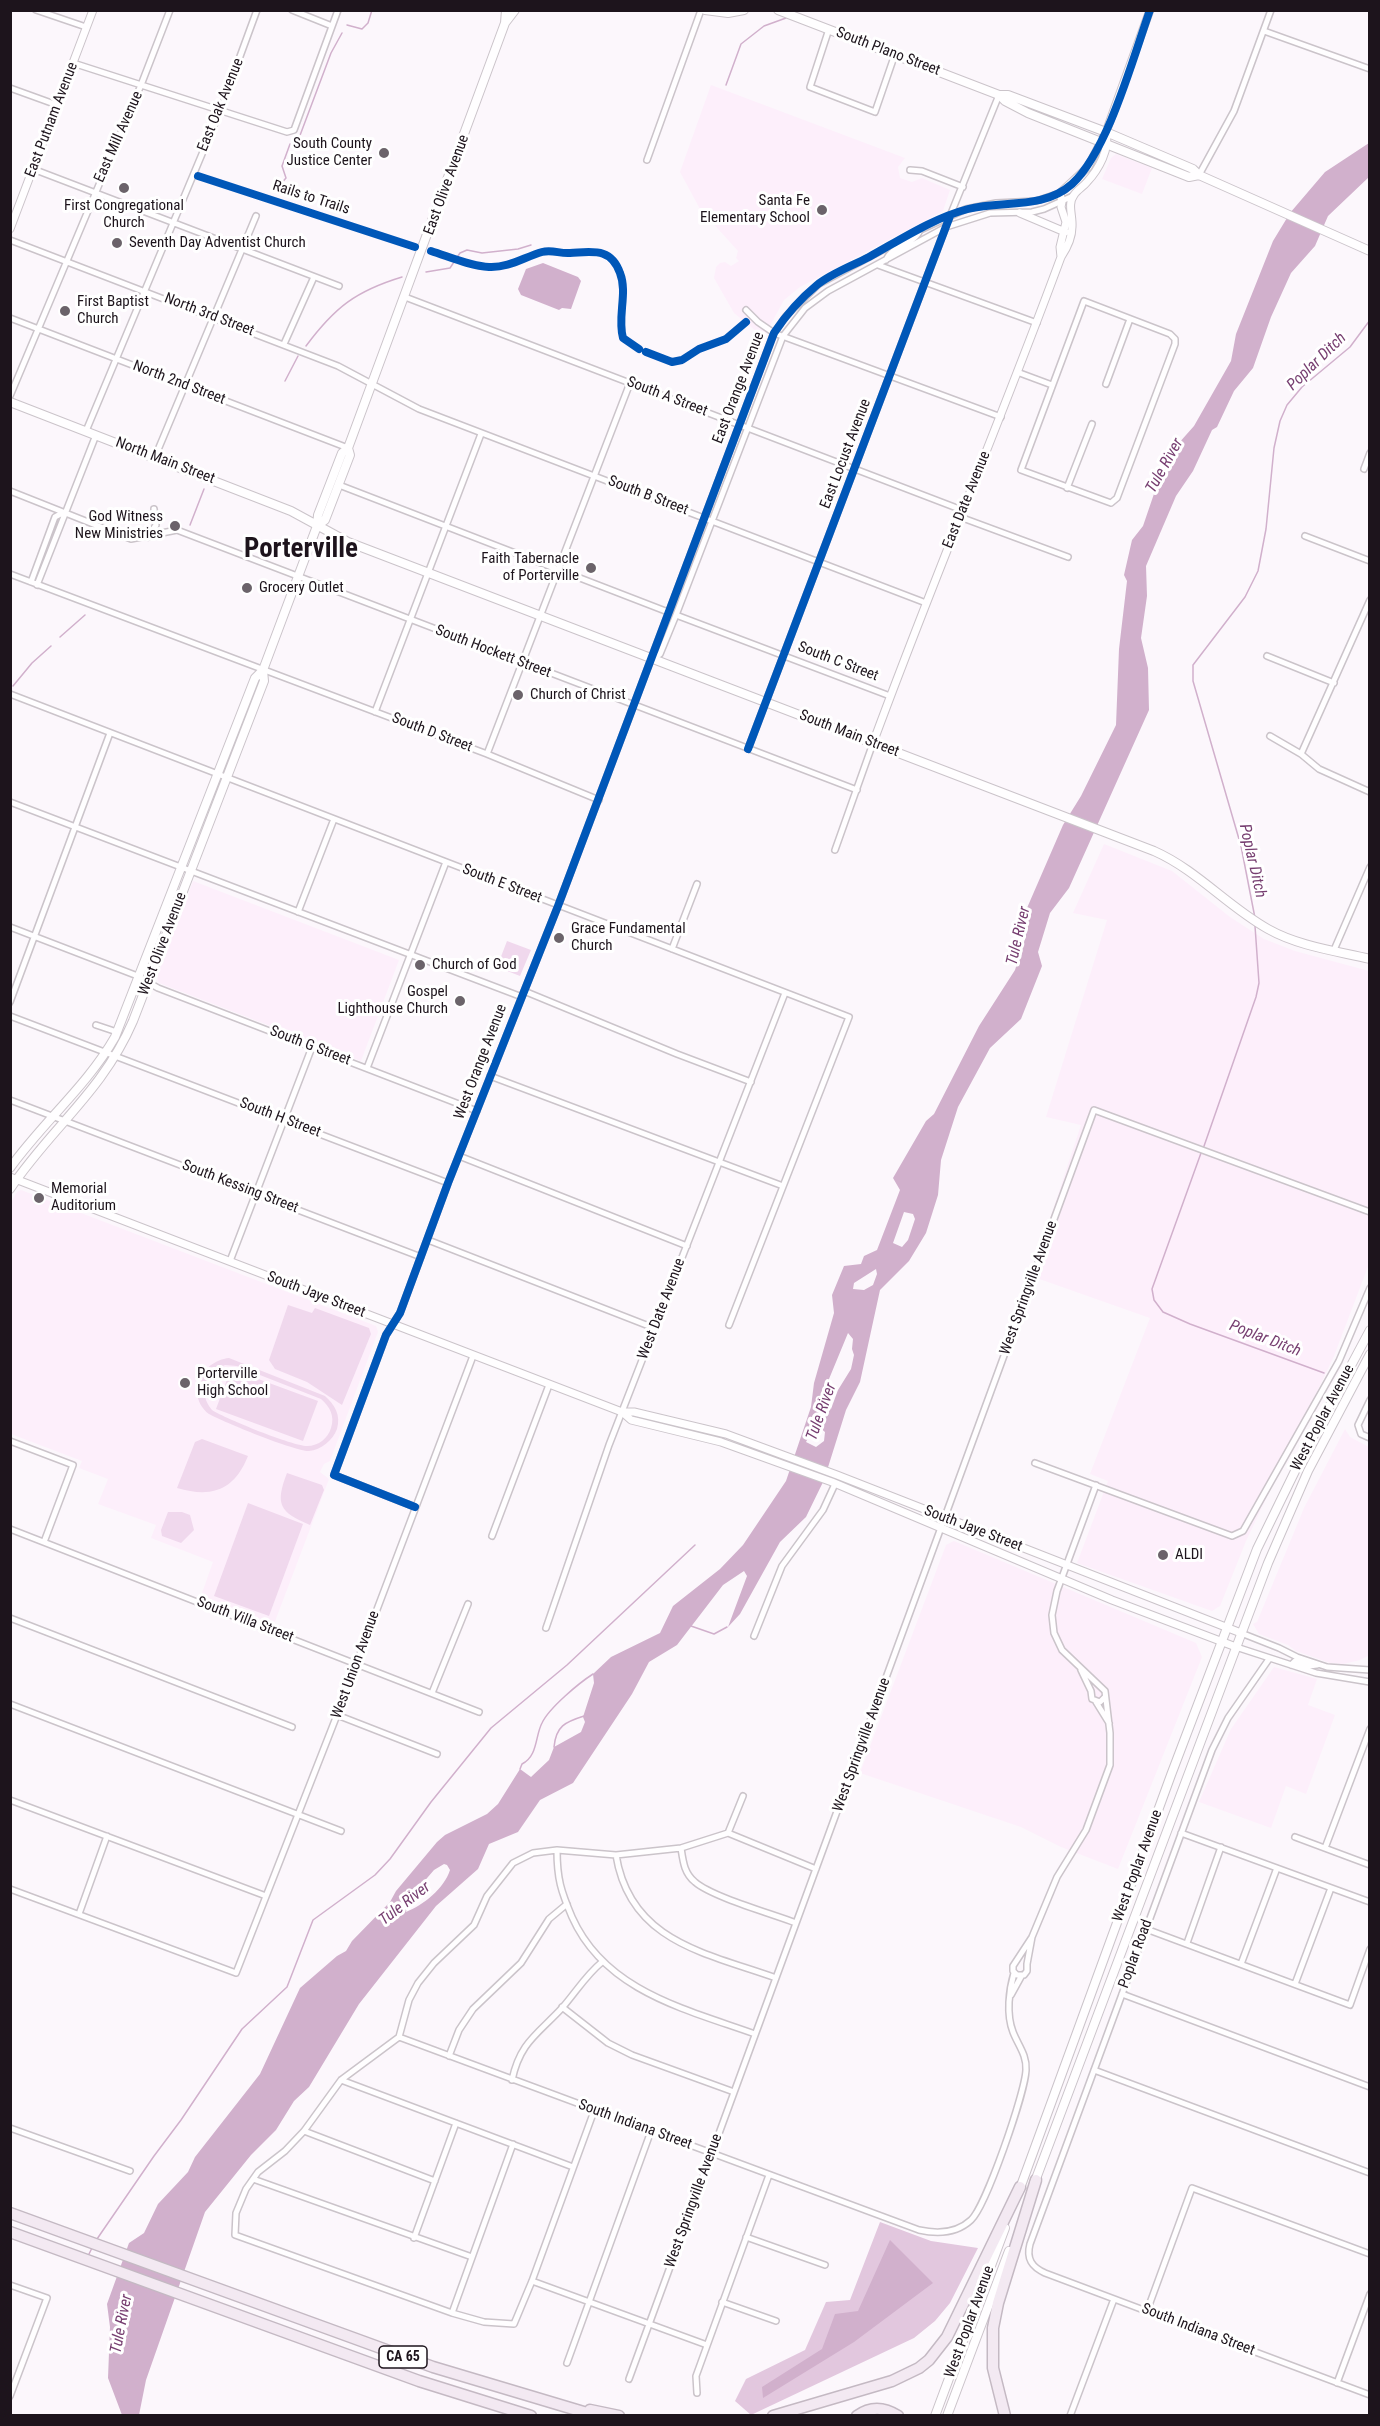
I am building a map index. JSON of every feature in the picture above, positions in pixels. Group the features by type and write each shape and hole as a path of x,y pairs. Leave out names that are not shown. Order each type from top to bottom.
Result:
{"highway":[{"path":"1005,2415 993,2368 993,2328 998,2302 1036,2180"},
{"path":"773,2415 892,2381 919,2368 929,2360 947,2337 1020,2187"},
{"name":"CA 65","path":"10,2212 433,2367 597,2415"},
{"name":"CA 65","path":"10,2232 203,2304 471,2398 531,2415"},
{"path":"471,2398 514,2415"},
{"path":"554,2403 619,2415"},
{"path":"857,2415 879,2408 898,2415"}],"main road":[{"name":"East Olive Avenue","path":"506,10 506,23"},
{"name":"East Olive Avenue","path":"317,526 318,515 342,453 348,448 506,23 515,10"},
{"path":"703,10 728,13 744,10"},
{"name":"South Plano Street","path":"781,12 1106,132 1193,168 1199,175 1370,251"},
{"name":"South Plano Street","path":"999,94 1005,102 1020,109 1189,177 1199,175"},
{"name":"North Main Street","path":"10,402 291,511 317,526"},
{"name":"East Olive Avenue","path":"317,526 325,520 339,485 350,455 348,448"},
{"name":"South Main Street","path":"317,526 348,542 1163,855 1185,867 1265,927 1295,940 1370,959"},
{"name":"West Olive Avenue","path":"10,1189 14,1178 40,1148 84,1083 111,1054 117,1032 164,941 191,870 255,678 263,670 317,526"},
{"name":"West Olive Avenue","path":"10,1168 94,1088 111,1054 133,1021 164,914 222,775"},
{"path":"164,914 167,918 163,929 164,941"},
{"name":"West Poplar Avenue","path":"935,2415 1257,1549 1279,1501 1370,1330"},
{"name":"West Poplar Avenue","path":"947,2415 1241,1633 1300,1488 1370,1354"}],"street":[{"path":"36,10 86,27"},
{"name":"East Putnam Avenue","path":"10,229 93,10"},
{"name":"East Mill Avenue","path":"10,396 141,86 170,10"},
{"name":"East Oak Avenue","path":"86,431 220,111 257,10"},
{"path":"292,10 332,26"},
{"path":"73,63 282,131 294,130 338,10"},
{"path":"647,160 703,10"},
{"path":"1060,193 1088,167 1106,132 1150,10"},
{"path":"1199,175 1234,111 1271,10"},
{"path":"829,29 810,87 874,112 895,54"},
{"path":"1264,32 1370,69"},
{"path":"10,88 57,105"},
{"name":"East Locust Avenue","path":"748,749 950,216 999,94"},
{"path":"1106,132 1109,143"},
{"name":"East Date Avenue","path":"1062,202 1073,196 1089,181 1109,143"},
{"path":"33,169 339,286"},
{"path":"910,170 922,171 963,187"},
{"name":"East Date Avenue","path":"1060,193 1061,207 1066,222 1060,247 1061,257"},
{"name":"East Orange Avenue","path":"1060,193 1024,203 996,203 966,209 950,216 819,284 786,316 774,333 652,651 653,659 660,654 676,615 783,336 805,308 828,291 946,227 990,213 1038,211 1062,202"},
{"name":"East Date Avenue","path":"873,743 1071,235 1073,224 1070,210 1073,196"},
{"path":"1062,202 1070,210"},
{"path":"1020,213 1065,232"},
{"path":"155,457 255,216"},
{"path":"886,260 893,249 916,237 920,230"},
{"name":"North 3rd Street","path":"10,240 284,344 372,383"},
{"path":"878,265 1037,322"},
{"path":"284,344 314,277"},
{"name":"South A Street","path":"405,297 854,469 1068,557"},
{"path":"1084,301 1130,319 1170,334 1175,339 1175,344 1117,498 1108,503 1021,470 1084,301"},
{"path":"746,310 774,333 1001,417"},
{"name":"North 2nd Street","path":"10,318 348,448"},
{"path":"1106,384 1130,319"},
{"path":"1017,372 1052,385"},
{"name":"South B Street","path":"372,383 419,409 481,434 713,520 926,603"},
{"path":"487,754 630,383"},
{"path":"1067,488 1092,424"},
{"path":"375,712 481,434"},
{"path":"34,584 96,435"},
{"path":"1364,469 1370,453"},
{"path":"339,485 668,612"},
{"name":"South Hockett Street","path":"10,491 131,539 177,530 857,790"},
{"path":"148,537 156,525 154,510"},
{"path":"1305,536 1370,561"},
{"name":"South D Street","path":"10,574 487,754 599,800"},
{"path":"1301,754 1370,600"},
{"name":"South C Street","path":"676,615 890,696"},
{"path":"1267,657 1334,682"},
{"name":"West Orange Avenue","path":"415,1506 334,1475 386,1335 400,1312 448,1183 653,659"},
{"name":"South E Street","path":"10,694 849,1017 783,1186"},
{"path":"10,1002 110,733"},
{"path":"1270,736 1301,754 1319,769 1370,792"},
{"path":"835,850 873,743"},
{"path":"10,802 522,997"},
{"path":"298,912 334,819"},
{"path":"367,1068 446,862"},
{"path":"1334,950 1370,867"},
{"path":"672,949 697,884"},
{"name":"South G Street","path":"10,927 477,1111"},
{"path":"524,990 677,1054 751,1082"},
{"name":"West Date Avenue","path":"546,1628 622,1413 785,993"},
{"name":"South H Street","path":"10,1016 448,1183"},
{"path":"96,1024 117,1032"},
{"path":"230,1261 312,1047"},
{"path":"490,1076 783,1186 729,1325"},
{"name":"South Kessing Street","path":"10,1100 421,1257"},
{"name":"West Springville Avenue","path":"629,2379 1094,1110 1370,1212"},
{"path":"459,1156 687,1246"},
{"name":"South Jaye Street","path":"14,1178 622,1413 631,1420 722,1442 833,1483 1061,1579 1221,1642 1316,1673 1370,1682"},
{"path":"428,1240 654,1328"},
{"path":"1035,1463 1232,1536 1243,1531 1339,1361 1370,1288"},
{"name":"West Union Avenue","path":"79,1914 236,1973 473,1356"},
{"path":"492,1536 549,1385"},
{"path":"1370,1400 1359,1419 1359,1430 1370,1438"},
{"name":"South Jaye Street","path":"622,1413 634,1412 726,1434 837,1475 1319,1665 1340,1669 1370,1670"},
{"path":"10,1441 73,1465 44,1542"},
{"path":"754,1636 782,1566 823,1510 833,1483"},
{"path":"1011,1995 1013,1966 1032,1937 1057,1877 1086,1830 1106,1778 1111,1751 1105,1691 1062,1650 1054,1633 1053,1605 1096,1485"},
{"name":"South Villa Street","path":"10,1529 479,1712"},
{"path":"432,1693 468,1604"},
{"path":"10,1618 292,1726"},
{"name":"Poplar Road","path":"1030,2261 1030,2244 1220,1733 1269,1659"},
{"name":"South Jaye Street","path":"1291,1665 1295,1661 1309,1666 1319,1665"},
{"path":"1081,1670 1091,1691 1091,1698 1096,1702 1108,1723"},
{"path":"1091,1691 1099,1687"},
{"path":"1096,1702 1102,1701 1105,1697"},
{"path":"10,1704 341,1832"},
{"path":"337,1715 437,1754"},
{"path":"1325,1848 1370,1729"},
{"path":"728,1833 743,1796"},
{"path":"10,1800 266,1896"},
{"path":"594,2111 514,2324 484,2322 452,2313 234,2235 236,2213 253,2179 304,2131 341,2079 399,2037 409,2000 418,1983 434,1963 474,1925 487,1896 513,1863 533,1852 557,1850 616,1856 681,1848 728,1833 816,1869"},
{"path":"1181,1833 1370,1902"},
{"path":"10,1889 79,1914 107,1836"},
{"path":"1295,1838 1370,1865"},
{"path":"1187,1943 1221,1847"},
{"path":"681,1848 684,1868 695,1882 712,1892 796,1923"},
{"path":"557,1850 557,1878 567,1904 580,1933 603,1962 621,1978 656,1999 755,2034"},
{"path":"616,1856 619,1875 635,1908 645,1920 688,1947 776,1978"},
{"path":"1241,1964 1277,1868"},
{"path":"1295,1984 1331,1888"},
{"path":"449,2056 459,2030 473,2009 521,1963 549,1919 567,1904"},
{"path":"1146,1929 1350,2005 1370,1949"},
{"path":"1011,1995 1022,1975 1028,1971 1027,1964 1032,1937"},
{"path":"1018,1961 1027,1964"},
{"path":"512,2080 516,2062 530,2039 562,2007 591,1971 603,1962"},
{"path":"1014,1973 1022,1975"},
{"path":"1122,1994 1370,2087"},
{"name":"South Indiana Street","path":"399,2037 594,2111 919,2230 933,2233 950,2231 972,2219 984,2199 1023,2092 1027,2068 1010,2018 1011,1995"},
{"path":"562,2007 608,2043 633,2055 734,2092"},
{"path":"1094,2070 1370,2173"},
{"path":"341,2079 573,2167"},
{"path":"414,2238 456,2123"},
{"path":"10,2128 130,2171"},
{"path":"304,2131 435,2181"},
{"path":"567,2363 651,2131"},
{"path":"452,2313 513,2144"},
{"path":"697,2393 696,2376 769,2175"},
{"path":"253,2179 472,2257"},
{"path":"1147,2311 1192,2188 1370,2254"},
{"path":"746,2237 825,2265"},
{"name":"South Indiana Street","path":"1030,2261 1038,2270 1045,2273 1370,2395"},
{"path":"532,2281 707,2344"},
{"path":"10,2285 47,2298 10,2396"},
{"path":"1338,2383 1370,2294"},
{"path":"1070,2415 1114,2299"},
{"path":"722,2302 776,2321"}],"shaded area":[{"name":"Santa Fe Elementary School","path":"711,85 905,158 898,167 900,178 912,182 922,178 950,190 943,211 800,287 784,300 765,335 756,331 734,313 714,278 716,267 720,263 725,262 731,266 739,261 736,258 738,251 700,209 680,172"},
{"path":"1116,154 1152,168 1142,194 1102,179 1111,158"},
{"path":"1104,844 1172,871 1230,917 1264,939 1295,951 1369,971 1369,1264 1334,1356 1246,1541 1220,1606 1212,1611 1077,1563 1108,1481 1090,1474 1150,1318 1031,1276 1081,1125 1046,1117 1107,920 1073,913"},
{"path":"193,881 399,960 361,1061 159,983 157,977"},
{"path":"507,941 531,950 520,976 497,967"},
{"name":"Porterville High School","path":"21,1190 376,1326 378,1332 330,1461 324,1464 320,1472 329,1479 274,1624 201,1596 213,1562 151,1538 156,1525 98,1504 108,1479 79,1468 82,1461 11,1434 10,1204 17,1192"},
{"path":"288,1305 312,1313 315,1308 369,1328 371,1334 342,1405 307,1382 275,1369 269,1360"},
{"path":"229,1358 325,1396 332,1403 338,1415 337,1429 333,1437 318,1449 302,1450 260,1436 209,1414 198,1398 197,1389 204,1372 219,1360","holes":["225,1365 237,1366 321,1399 332,1416 328,1435 315,1445 299,1445 259,1431 212,1410 204,1390 208,1378"]},
{"path":"231,1369 318,1401 303,1441 216,1409"},
{"path":"1345,1429 1350,1437 1369,1447 1370,1655 1343,1664 1330,1663 1296,1651 1288,1645 1259,1634 1253,1624 1257,1622 1304,1508"},
{"path":"202,1439 248,1456 236,1477 220,1489 200,1492 177,1488 195,1442"},
{"path":"287,1473 322,1485 324,1490 310,1525 292,1516 282,1506 281,1492"},
{"path":"248,1503 303,1524 269,1616 214,1596"},
{"path":"168,1512 182,1512 190,1515 194,1530 181,1543 162,1536 161,1530"},
{"path":"954,1541 1196,1643 1202,1657 1118,1869 1061,1847 1021,1827 860,1773 946,1545"},
{"path":"1274,1667 1317,1679 1308,1705 1335,1715 1306,1794 1286,1786 1271,1828 1199,1802 1231,1729"},
{"path":"880,2222 931,2241 978,2248 950,2303 935,2321 914,2338 751,2415 735,2401 746,2379 805,2350 826,2302 850,2300"}],"water":[{"name":"Tule River","path":"1369,143 1369,177 1328,216 1315,246 1291,273 1271,317 1253,368 1234,391 1193,471 1176,496 1146,566 1147,596 1141,638 1148,668 1149,710 1069,888 1050,913 1038,952 1042,966 1021,1019 990,1048 958,1107 941,1160 938,1195 926,1233 909,1261 880,1290 860,1382 846,1410 824,1480 806,1517 780,1542 740,1614 728,1627 747,1576 744,1571 723,1585 677,1645 649,1662 632,1694 573,1783 540,1800 518,1832 489,1844 478,1869 436,1906 359,2004 309,2087 294,2101 276,2130 251,2155 205,2212 146,2380 139,2415 122,2415 108,2378 110,2327 107,2304 129,2243 144,2233 158,2204 188,2172 195,2157 260,2074 300,1988 346,1951 352,1941 390,1902 396,1891 437,1842 445,1835 487,1814 498,1804 520,1769 531,1777 549,1760 554,1747 581,1732 585,1722 583,1717 594,1683 593,1674 611,1657 660,1633 673,1606 720,1569 743,1545 786,1481 811,1407 814,1383 834,1313 832,1295 844,1266 861,1264 864,1256 877,1250 900,1190 893,1178 926,1121 934,1114 979,1026 1015,970 1025,939 1027,908 1063,825 1081,796 1116,725 1119,649 1127,581 1124,575 1132,540 1143,526 1157,485 1178,444 1194,426 1231,361 1236,334 1273,241 1290,213 1325,172","holes":["904,1212 913,1214 915,1219 908,1240 902,1247 893,1243","876,1269 877,1274 873,1285 864,1290 853,1289 854,1283","848,1333 853,1339 854,1355 851,1369 838,1390 831,1409 826,1395 829,1379","819,1427 825,1432 824,1441 816,1447 806,1442 811,1432","444,1864 447,1865 450,1870 438,1890 426,1901 406,1912 409,1899 434,1870"]},
{"path":"543,263 578,277 581,281 571,309 559,310 521,295 518,289 526,269"},
{"path":"890,2240 933,2283 854,2342 763,2398 762,2387 822,2349 835,2314 858,2311"}],"waterway":[{"path":"347,25 362,29 368,23 372,10"},
{"path":"726,85 741,44 764,26 786,18"},
{"path":"296,141 331,53 342,33"},
{"path":"279,186 286,178 282,166 290,144"},
{"path":"426,272 450,268 460,253 467,250 482,253 518,249 531,245"},
{"path":"306,346 327,321 348,302 372,288 402,277"},
{"name":"Poplar Ditch","path":"1255,918 1241,846 1193,681 1193,665 1245,597 1258,571 1266,529 1274,448 1280,421 1287,405 1302,387 1350,347 1370,320"},
{"path":"285,381 298,356"},
{"path":"190,525 204,489"},
{"path":"60,637 85,615"},
{"path":"13,686 32,663 51,646"},
{"name":"Poplar Ditch","path":"1203,1149 1256,997 1259,983 1255,926"},
{"name":"Poplar Ditch","path":"1201,1153 1152,1289 1154,1300 1163,1312 1190,1324 1324,1373"},
{"path":"97,2239 242,2029 287,1987 313,1920 375,1875 390,1859 431,1802 491,1728 567,1665 695,1545"},
{"path":"691,1626 714,1634 727,1627"},
{"path":"520,1769 534,1751 540,1728 551,1710 593,1674"},
{"path":"554,1747 559,1730 572,1720 584,1716"},
{"path":"88,2256 92,2248"}],"cycle path":[{"path":"415,1507 334,1475 386,1335 400,1313 448,1183 558,906 774,333 799,302 823,281 929,224 955,213 981,206 1022,203 1048,198 1072,184 1085,169 1108,127 1150,10"},
{"name":"Rails to Trails","path":"198,176 415,247"},
{"path":"748,749 950,216"},
{"path":"431,251 467,263 489,267 510,264 546,251 593,252 606,255 616,265 622,281 621,330 623,338 639,349"},
{"path":"646,352 672,362 682,360 699,349 726,339 746,322"}],"place":[{"name":"South County Justice Center","path":"384,153"},
{"name":"First Congregational Church","path":"124,188"},
{"name":"Santa Fe Elementary School","path":"822,210"},
{"name":"Seventh Day Adventist Church","path":"117,243"},
{"name":"First Baptist Church","path":"65,311"},
{"name":"God Witness New Ministries","path":"175,526"},
{"name":"Faith Tabernacle of Porterville","path":"591,568"},
{"name":"Grocery Outlet","path":"247,588"},
{"name":"Church of Christ","path":"518,695"},
{"name":"Grace Fundamental Church","path":"559,938"},
{"name":"Church of God","path":"420,965"},
{"name":"Gospel Lighthouse Church","path":"460,1001"},
{"name":"Memorial Auditorium","path":"39,1198"},
{"name":"Porterville High School","path":"185,1383"},
{"name":"ALDI","path":"1163,1555"}],"district":[{"name":"Porterville","path":"301,550"}]}
